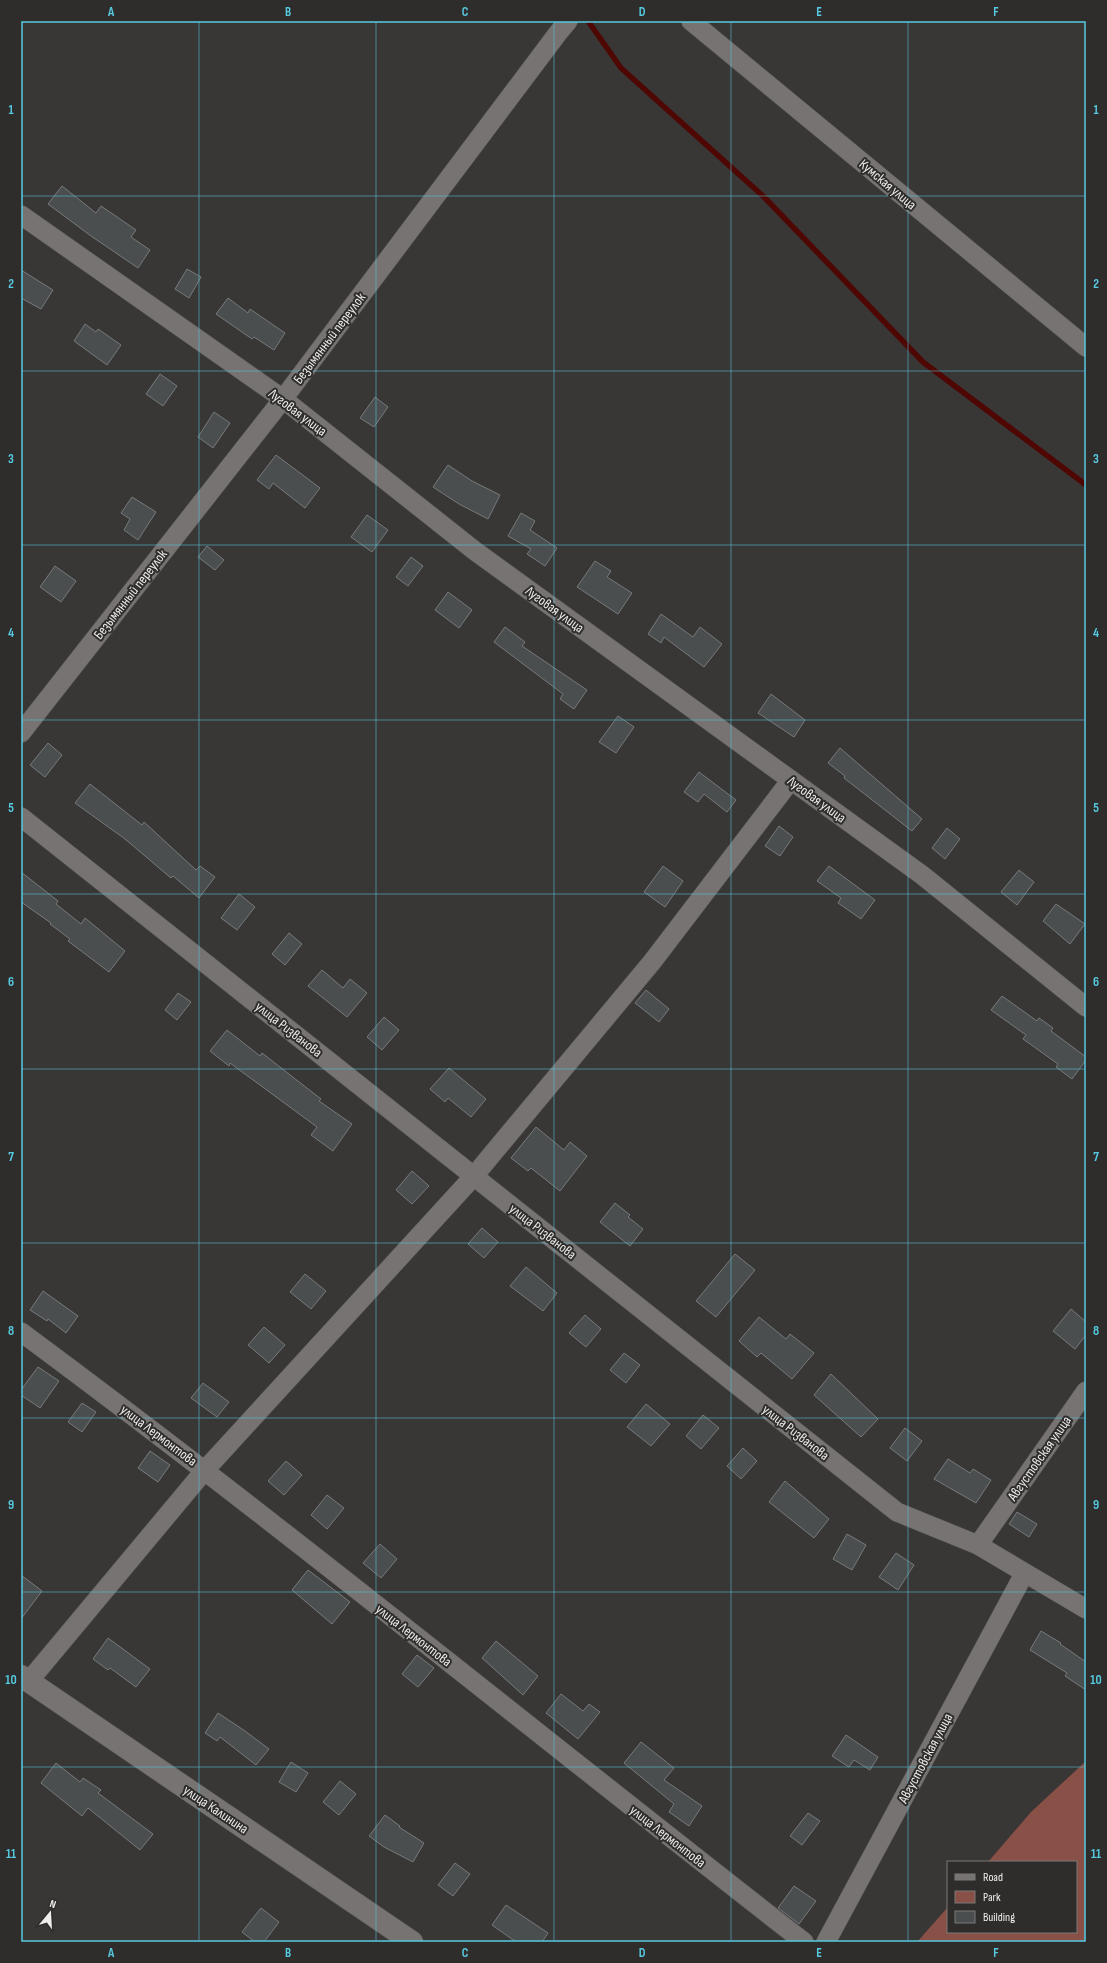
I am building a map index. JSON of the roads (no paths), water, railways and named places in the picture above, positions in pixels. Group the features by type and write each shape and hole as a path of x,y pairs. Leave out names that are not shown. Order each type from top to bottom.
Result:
{"street":[{"name":"Кумская улица","path":"691,21 1086,347"},
{"name":"Безымянный переулок","path":"21,733 282,399 563,27"},
{"name":"Луговая улица","path":"21,215 282,399 475,551 922,875 1086,1007"},
{"path":"25,1679 205,1470 474,1176 652,962 791,780"},
{"name":"улица Ризванова","path":"21,817 897,1512 978,1545 1024,1574 1086,1609"},
{"name":"улица Лермонтова","path":"21,1332 205,1470 670,1838 804,1942"},
{"name":"Августовская улица","path":"978,1545 1086,1391"},
{"name":"Августовская улица","path":"826,1942 1024,1574"},
{"name":"улица Калинина","path":"25,1679 412,1942"}],"waterway":[{"path":"588,21 621,68 764,197 923,362 1086,485"}]}
